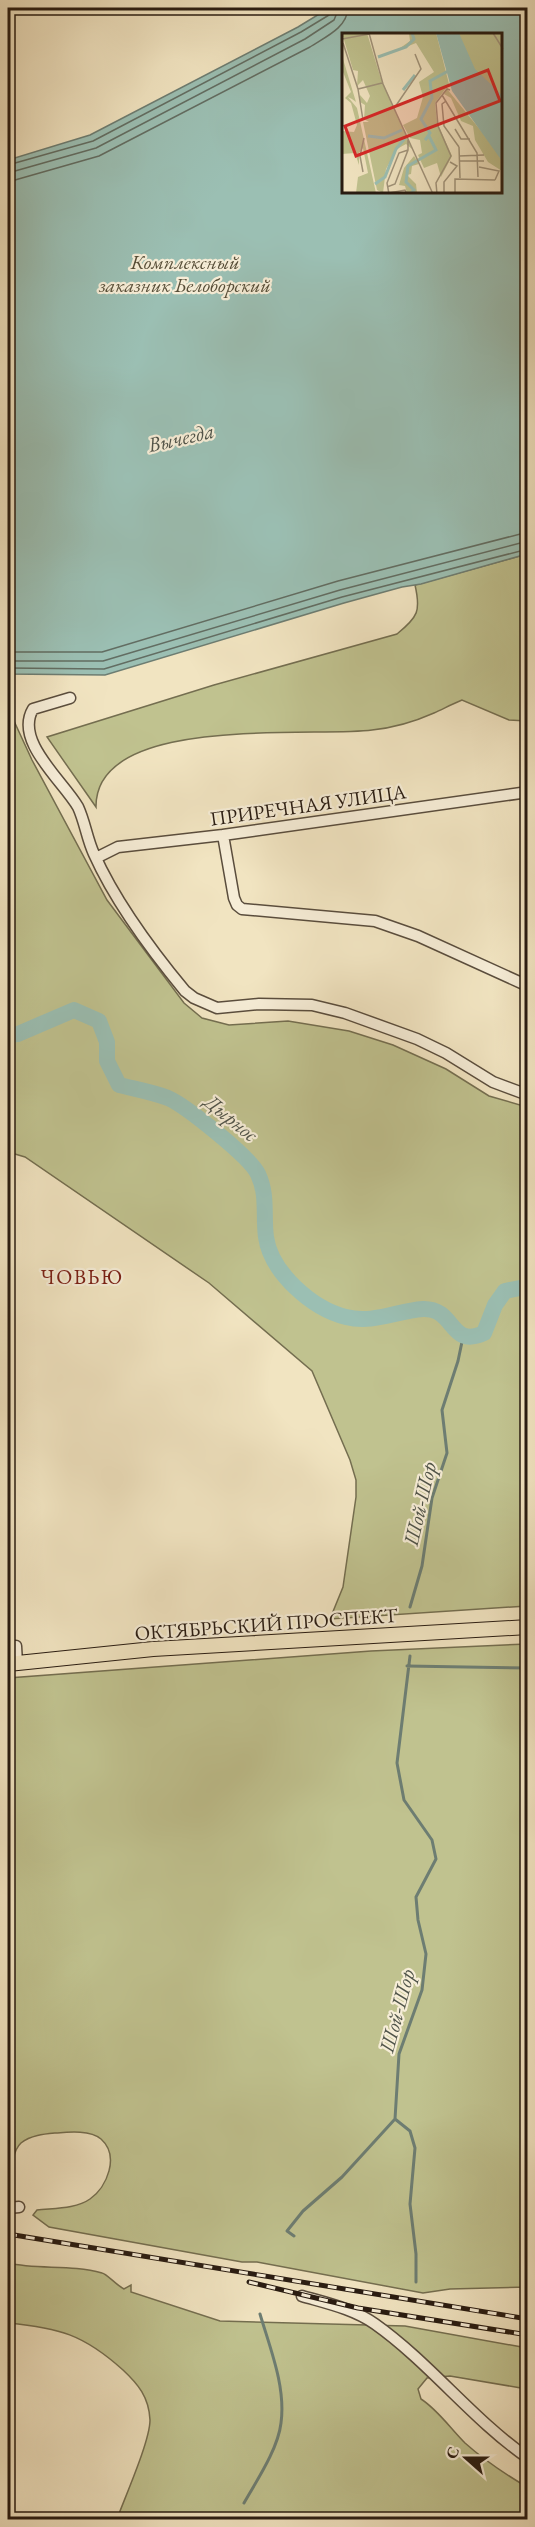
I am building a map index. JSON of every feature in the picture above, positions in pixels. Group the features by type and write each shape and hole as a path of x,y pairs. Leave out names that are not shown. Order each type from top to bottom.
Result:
{"main road":[{"name":"ОКТЯБРЬСКИЙ ПРОСПЕКТ","path":"12,1664 153,1649 528,1627"}],"street":[{"path":"70,698 33,708 29,714 29,728 39,754 78,808 96,858 116,896 170,973 194,998 217,1008 259,1004 312,1005 345,1013 417,1039 446,1053 487,1080 528,1095"},
{"name":"ПРИРЕЧНАЯ УЛИЦА","path":"96,858 118,847 223,835 528,792"},
{"path":"223,835 234,898 242,909 375,921 418,936 528,986"},
{"path":"8,1646 16,1646 12,1664"},
{"path":"302,2295 356,2314 373,2323 449,2389 491,2430 528,2458"}],"green space":[{"path":"527,554 527,721 509,720 462,700 420,719 380,729 212,736 167,743 130,756 105,777 96,807 47,737 214,685 397,634 410,623 416,613 418,601 415,585"},
{"path":"8,708 32,760 107,900 184,1003 202,1018 229,1025 288,1021 349,1031 393,1045 446,1069 489,1096 527,1107 527,1606 330,1619 343,1587 356,1497 356,1480 350,1460 312,1371 209,1283 25,1157 8,1152"},
{"path":"527,1644 527,2287 450,2289 423,2293 49,2227 33,2215 37,2210 78,2205 96,2194 106,2179 110,2162 107,2146 96,2136 85,2133 43,2134 21,2143 13,2160 8,2195 8,1678 371,1651"},
{"path":"8,2263 102,2273 124,2289 131,2285 131,2292 220,2321 405,2326 527,2348 527,2389 450,2376 427,2378 418,2389 421,2399 465,2443 527,2487 527,2519 117,2519 142,2455 149,2429 149,2412 145,2398 138,2386 123,2370 95,2348 70,2335 42,2327 8,2323"}],"water":[{"name":"Комплексный заказник Белоборский","path":"329,8 527,8 527,554 344,603 105,675 8,674 8,160 90,135 298,27"}],"waterway":[{"name":"Дырнос","path":"8,1035 18,1034 74,1010 99,1021 107,1042 107,1061 119,1085 150,1092 177,1103 217,1133 253,1166 263,1190 266,1237 276,1264 296,1288 333,1313 366,1319 413,1310 434,1310 458,1332 464,1336 473,1337 484,1333 495,1305 505,1291 520,1288 528,1290"},
{"name":"Шой-Шор","path":"410,1607 422,1566 432,1498 447,1453 442,1410 458,1361 463,1337"},
{"name":"Шой-Шор","path":"294,2236 287,2231 303,2211 342,2177 395,2119 399,2054 422,1990 426,1954 418,1920 416,1897 436,1859 432,1840 404,1800 397,1763 410,1656"},
{"path":"407,1666 528,1668"},
{"path":"395,2119 410,2131 415,2148 410,2204 416,2254 416,2282"},
{"name":"Шой-Шор","path":"244,2503 271,2454 281,2423 279,2382 260,2314"}],"railway":[{"path":"8,2234 528,2319"},
{"path":"249,2282 358,2308 528,2335"}],"district":[{"name":"ЧОВЬЮ","path":"82,1277"}],"water label":[{"name":"Вычегда","path":"181,438"}]}
